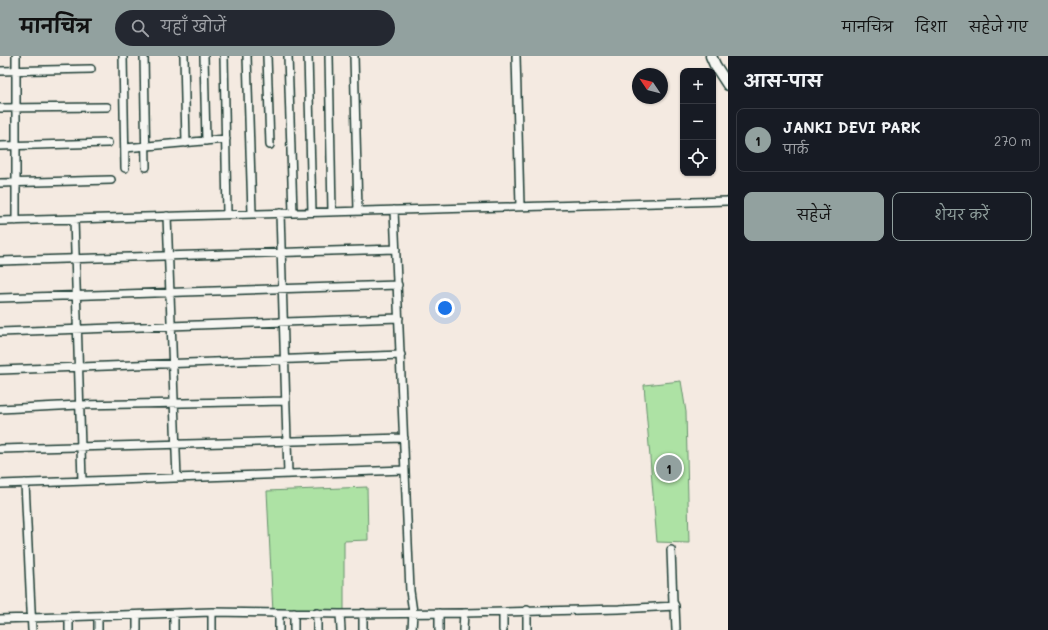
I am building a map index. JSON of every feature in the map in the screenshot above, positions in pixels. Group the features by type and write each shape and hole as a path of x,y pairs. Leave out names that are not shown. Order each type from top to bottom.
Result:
{"street":[{"path":"16,56 16,221"},
{"path":"123,56 125,168"},
{"path":"144,56 146,167"},
{"path":"184,56 186,143"},
{"path":"204,56 206,141"},
{"path":"224,56 227,214"},
{"path":"247,56 252,213"},
{"path":"267,56 270,145"},
{"path":"288,56 293,213"},
{"path":"308,56 312,212"},
{"path":"329,56 332,212"},
{"path":"354,56 358,211"},
{"path":"516,56 520,206"},
{"path":"711,56 728,85"},
{"path":"0,70 92,69"},
{"path":"0,108 107,107"},
{"path":"125,148 226,139"},
{"path":"0,146 108,143"},
{"path":"0,183 111,180"},
{"path":"0,221 728,201"},
{"path":"394,210 410,592 413,612 412,630"},
{"path":"280,213 288,474"},
{"path":"167,216 177,478"},
{"path":"74,219 82,481"},
{"path":"0,261 396,249"},
{"path":"0,298 398,285"},
{"path":"0,332 399,318"},
{"path":"0,370 401,355"},
{"path":"0,409 79,405 286,401"},
{"path":"0,449 404,438"},
{"path":"0,484 405,470"},
{"path":"25,483 32,630"},
{"path":"671,550 673,602 675,606 676,630"},
{"path":"0,619 212,612 340,614 413,612 464,613 675,606"},
{"path":"527,610 527,630"},
{"path":"212,612 212,630"},
{"path":"503,612 503,630"},
{"path":"279,613 279,630"},
{"path":"294,613 294,630"},
{"path":"317,613 317,630"},
{"path":"363,613 363,630"},
{"path":"439,613 439,630"},
{"path":"463,630 464,613"},
{"path":"174,614 174,630"},
{"path":"340,614 341,630"},
{"path":"137,615 137,630"},
{"path":"98,616 98,630"},
{"path":"69,617 69,630"}],"green space":[{"path":"681,381 686,412 689,543 657,542 644,385"},
{"path":"367,487 368,540 344,541 344,613 273,613 267,491"}],"place":[{"name":"JANKI DEVI PARK","path":"669,468"}]}
